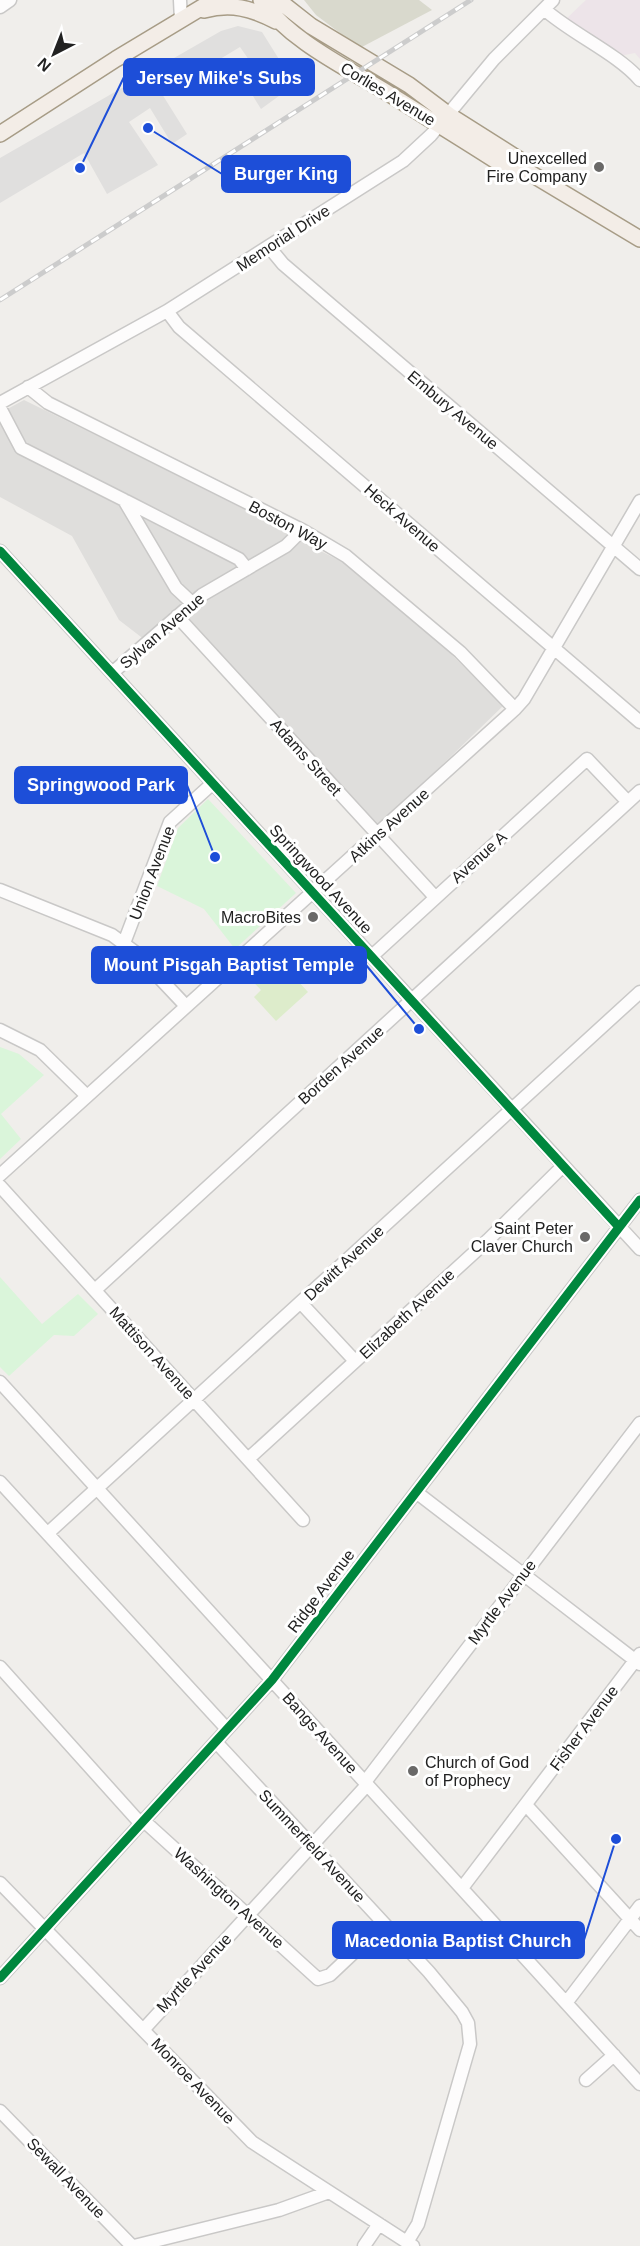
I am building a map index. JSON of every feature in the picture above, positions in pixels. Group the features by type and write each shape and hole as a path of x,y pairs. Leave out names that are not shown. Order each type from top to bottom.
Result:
{"main road":[{"path":"0,134 116,59 214,0"},
{"name":"Corlies Avenue","path":"261,0 289,28 353,74 520,160 525,170 640,239"},
{"name":"Corlies Avenue","path":"278,0 311,26 409,85 444,120"},
{"path":"292,0 311,26"},
{"path":"186,18 207,9 236,6 249,8 289,28"}],"street":[{"path":"0,6 10,0"},
{"path":"180,0 186,18"},
{"path":"549,5 557,21 626,66 640,80"},
{"name":"Memorial Drive","path":"0,403 167,311 403,160 444,120 494,59 549,5"},
{"name":"Embury Avenue","path":"269,247 283,264 640,570"},
{"name":"Heck Avenue","path":"167,311 179,327 640,722"},
{"name":"Boston Way","path":"28,387 48,403 302,530 346,556 472,663 515,709"},
{"path":"0,408 21,448 239,559 247,569"},
{"path":"124,500 176,588 192,603"},
{"name":"Atkins Avenue","path":"0,1175 515,709 524,699 640,501"},
{"name":"Sylvan Avenue","path":"112,673 192,603 216,585 286,546 302,530"},
{"name":"Springwood Avenue","path":"0,551 640,1249"},
{"name":"Adams Street","path":"177,616 435,897"},
{"name":"Avenue A","path":"372,956 588,759 628,802"},
{"name":"Union Avenue","path":"124,943 170,822 213,783"},
{"name":"Borden Avenue","path":"95,1290 640,791"},
{"path":"0,890 98,928 124,943 186,1006"},
{"name":"Dewitt Avenue","path":"48,1533 640,992"},
{"path":"0,1030 40,1050 87,1096"},
{"name":"Elizabeth Avenue","path":"248,1459 563,1166"},
{"name":"Mattison Avenue","path":"0,1186 303,1520"},
{"name":"Ridge Avenue","path":"0,1978 272,1680 640,1200"},
{"path":"302,1303 355,1361"},
{"name":"Bangs Avenue","path":"0,1383 640,2084"},
{"name":"Myrtle Avenue","path":"142,2030 312,1846 366,1783 640,1423"},
{"path":"0,1482 227,1729"},
{"path":"416,1492 638,1659"},
{"name":"Fisher Avenue","path":"462,1888 638,1659"},
{"name":"Washington Avenue","path":"0,1667 143,1822 314,1975 324,1979 330,1975 384,1924"},
{"name":"Summerfield Avenue","path":"216,1742 462,2012 470,2032 470,2044 463,2075 410,2244"},
{"path":"526,1805 640,1930"},
{"name":"Monroe Avenue","path":"0,1883 252,2142 410,2244"},
{"path":"566,2003 640,1906"},
{"path":"586,2080 614,2055"},
{"name":"Sewall Avenue","path":"0,2111 133,2246"},
{"path":"133,2246 279,2210 329,2192"},
{"path":"364,2246 379,2224"}],"shaded area":[{"path":"304,0 419,0 432,10 360,48 316,15"},
{"path":"586,0 640,0 640,59 635,53 615,57 563,22"},
{"path":"238,26 262,32 292,80 287,85 290,88 261,109 253,96 267,86 240,47 162,94 187,134 172,144 150,108 129,122 158,165 107,194 84,153 0,203 0,158 221,31"},
{"path":"24,400 291,531 286,539 204,587 145,640 119,620 72,536 0,497 0,413"},
{"path":"301,541 360,571 450,653 503,706 379,826 361,813 185,621 199,600"}],"green space":[{"path":"208,799 296,893 235,949 204,909 157,886 178,828"},
{"path":"266,946 308,992 276,1021 254,997 261,990 241,969"},
{"path":"0,1047 19,1054 44,1075 1,1114 21,1139 0,1159"},
{"path":"0,1277 42,1324 78,1294 98,1314 74,1336 54,1335 9,1376 0,1367"}],"railway":[{"path":"0,300 471,0"}],"cycle path":[{"path":"0,551 619,1227"},
{"path":"0,1978 272,1680 640,1200"}],"place":[{"name":"Burger King","path":"148,128"},
{"name":"Unexcelled Fire Company","path":"599,167"},
{"name":"Jersey Mike's Subs","path":"80,168"},
{"name":"Springwood Park","path":"215,857"},
{"name":"MacroBites","path":"313,917"},
{"name":"Mount Pisgah Baptist Temple","path":"419,1029"},
{"name":"Saint Peter Claver Church","path":"585,1237"},
{"name":"Church of God of Prophecy","path":"413,1771"},
{"name":"Macedonia Baptist Church","path":"616,1839"}]}
